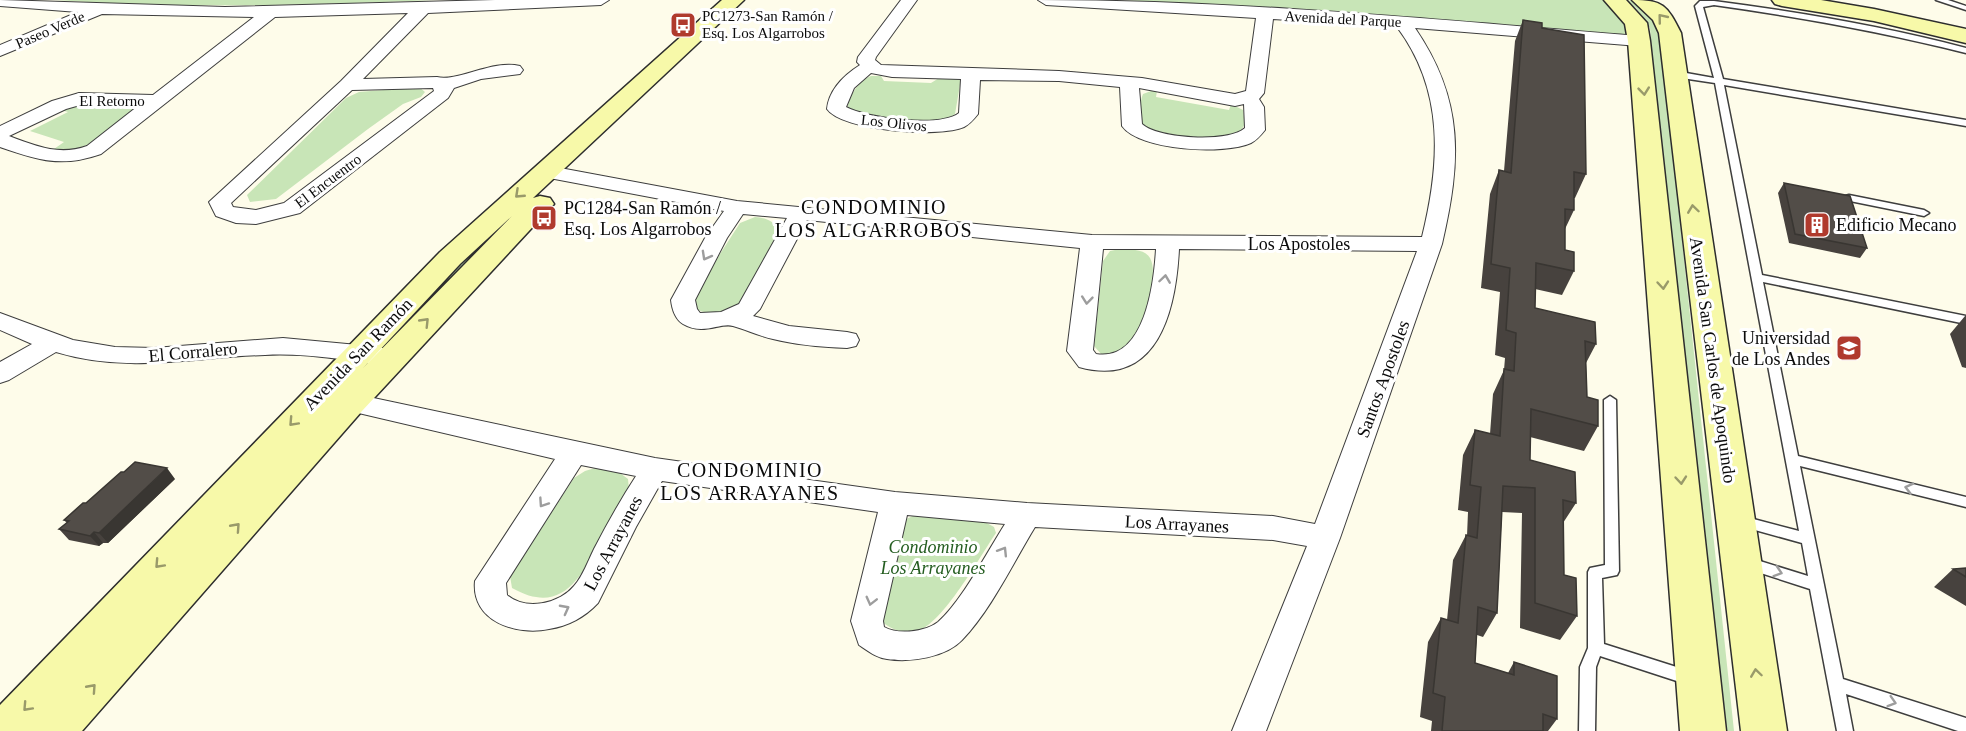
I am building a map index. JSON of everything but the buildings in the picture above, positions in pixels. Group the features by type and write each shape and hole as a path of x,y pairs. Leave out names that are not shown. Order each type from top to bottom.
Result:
{"street":[{"path":"0,1 99,9 270,13 601,0"},
{"name":"Avenida San Ramón","path":"53,731 556,173 734,0"},
{"name":"Avenida San Ramón","path":"5,731 358,353 450,258 668,80 758,0"},
{"path":"909,0 867,57 866,62 870,67 892,72 1059,76 1129,82 1227,99 1249,98 1256,91 1265,14"},
{"name":"Avenida del Parque","path":"1046,0 1402,22 1639,41"},
{"name":"Avenida San Carlos de Apoquindo","path":"1614,0 1636,23 1639,41 1703,731"},
{"name":"Avenida San Carlos de Apoquindo","path":"1642,0 1662,17 1668,26 1764,731"},
{"path":"1782,0 1874,15 1966,36"},
{"path":"1849,0 1966,26"},
{"name":"El Encuentro","path":"424,8 347,85 220,202 224,211 236,216 256,218 292,208 441,94 444,90 443,85"},
{"name":"Paseo Verde","path":"0,51 99,9"},
{"name":"El Retorno","path":"0,140 50,157 76,156 98,147 270,13"},
{"name":"Santos Apostoles","path":"1249,731 1325,538 1431,244 1443,196 1448,138 1442,105 1433,79 1409,30 1402,22"},
{"name":"Los Olivos","path":"870,67 855,76 836,102 836,109 839,112 855,119 933,127 954,124 968,114 970,73"},
{"path":"347,85 437,82 443,85 479,74 514,70"},
{"path":"1129,82 1132,126 1144,136 1166,140 1236,141 1246,138 1255,130 1255,107 1249,98"},
{"name":"El Retorno","path":"0,133 74,100 93,98 158,101"},
{"name":"Los Apostoles","path":"556,173 737,207 1092,242 1431,244"},
{"path":"737,207 716,238 683,300 685,312 691,318 722,321 735,317 748,309 800,214"},
{"path":"1092,242 1080,351 1088,361 1109,364 1125,359 1140,349 1152,323 1166,280 1168,244"},
{"path":"735,317 749,326 820,338 847,339"},
{"name":"El Corralero","path":"0,321 52,343 96,354 176,356 252,347 297,348 391,358"},
{"path":"0,374 52,343"},
{"name":"Los Arrayanes","path":"350,402 574,453 656,469 895,503 1027,515 1273,528 1325,538"},
{"name":"Los Arrayanes","path":"574,453 491,581 489,596 496,608 523,618 548,618 573,605 586,595 633,504 656,469"},
{"path":"895,503 867,621 870,635 886,645 907,646 932,641 949,632 968,609 1027,515"}],"lane":[{"path":"1940,0 1966,8"},
{"path":"1845,731 1719,81 1699,6 1703,3 1835,21 1916,37 1966,51"},
{"path":"1675,74 1966,123"},
{"path":"1849,198 1924,213"},
{"path":"1757,277 1966,320"},
{"path":"1587,731 1588,667 1596,648 1595,572 1612,571 1610,400"},
{"path":"1792,459 1966,502"},
{"path":"1734,519 1808,539"},
{"path":"1740,561 1816,585"},
{"path":"1596,648 1699,681"},
{"path":"1836,684 1966,726"}],"green space":[{"path":"55,0 436,0 293,5 198,5"},
{"path":"1125,0 1614,0 1638,38 1401,18"},
{"path":"1625,0 1642,7 1660,32 1734,731 1712,731 1650,28 1636,8"},
{"path":"871,76 881,76 884,81 931,83 939,78 961,79 955,114 934,121 919,121 886,118 848,108 855,89"},
{"path":"419,87 425,92 421,97 403,104 276,199 250,202 247,195 346,98 359,92"},
{"path":"1157,91 1156,97 1229,110 1231,104 1243,110 1245,124 1240,132 1216,137 1179,135 1144,128 1140,116 1141,102 1143,94"},
{"path":"81,104 120,104 133,110 97,139 76,149 65,151 54,149 64,142 30,131 68,112 60,110"},
{"path":"551,179 394,337 390,336 457,264"},
{"name":"CONDOMINIO LOS ALGARROBOS","path":"755,217 769,220 779,230 738,308 712,313 700,311 689,302 740,223"},
{"path":"1120,249 1141,251 1150,258 1153,266 1151,288 1145,313 1132,342 1118,356 1102,355 1094,346 1103,261 1110,251"},
{"name":"Condominio Los Arrayanes","path":"595,468 620,473 628,479 629,489 576,581 555,596 543,598 512,588 510,576 574,478"},
{"name":"Condominio Los Arrayanes","path":"915,515 985,522 994,527 996,533 960,588 938,616 917,631 902,632 882,622 904,520"}],"place":[{"name":"PC1273-San Ramón / Esq. Los Algarrobos","path":"683,25"},
{"name":"PC1284-San Ramón / Esq. Los Algarrobos","path":"544,218"},
{"name":"Edificio Mecano","path":"1817,225"},
{"name":"Universidad de Los Andes","path":"1849,348"}],"district":[{"name":"CONDOMINIO LOS ALGARROBOS","path":"874,218"},
{"name":"CONDOMINIO LOS ARRAYANES","path":"750,482"}]}
